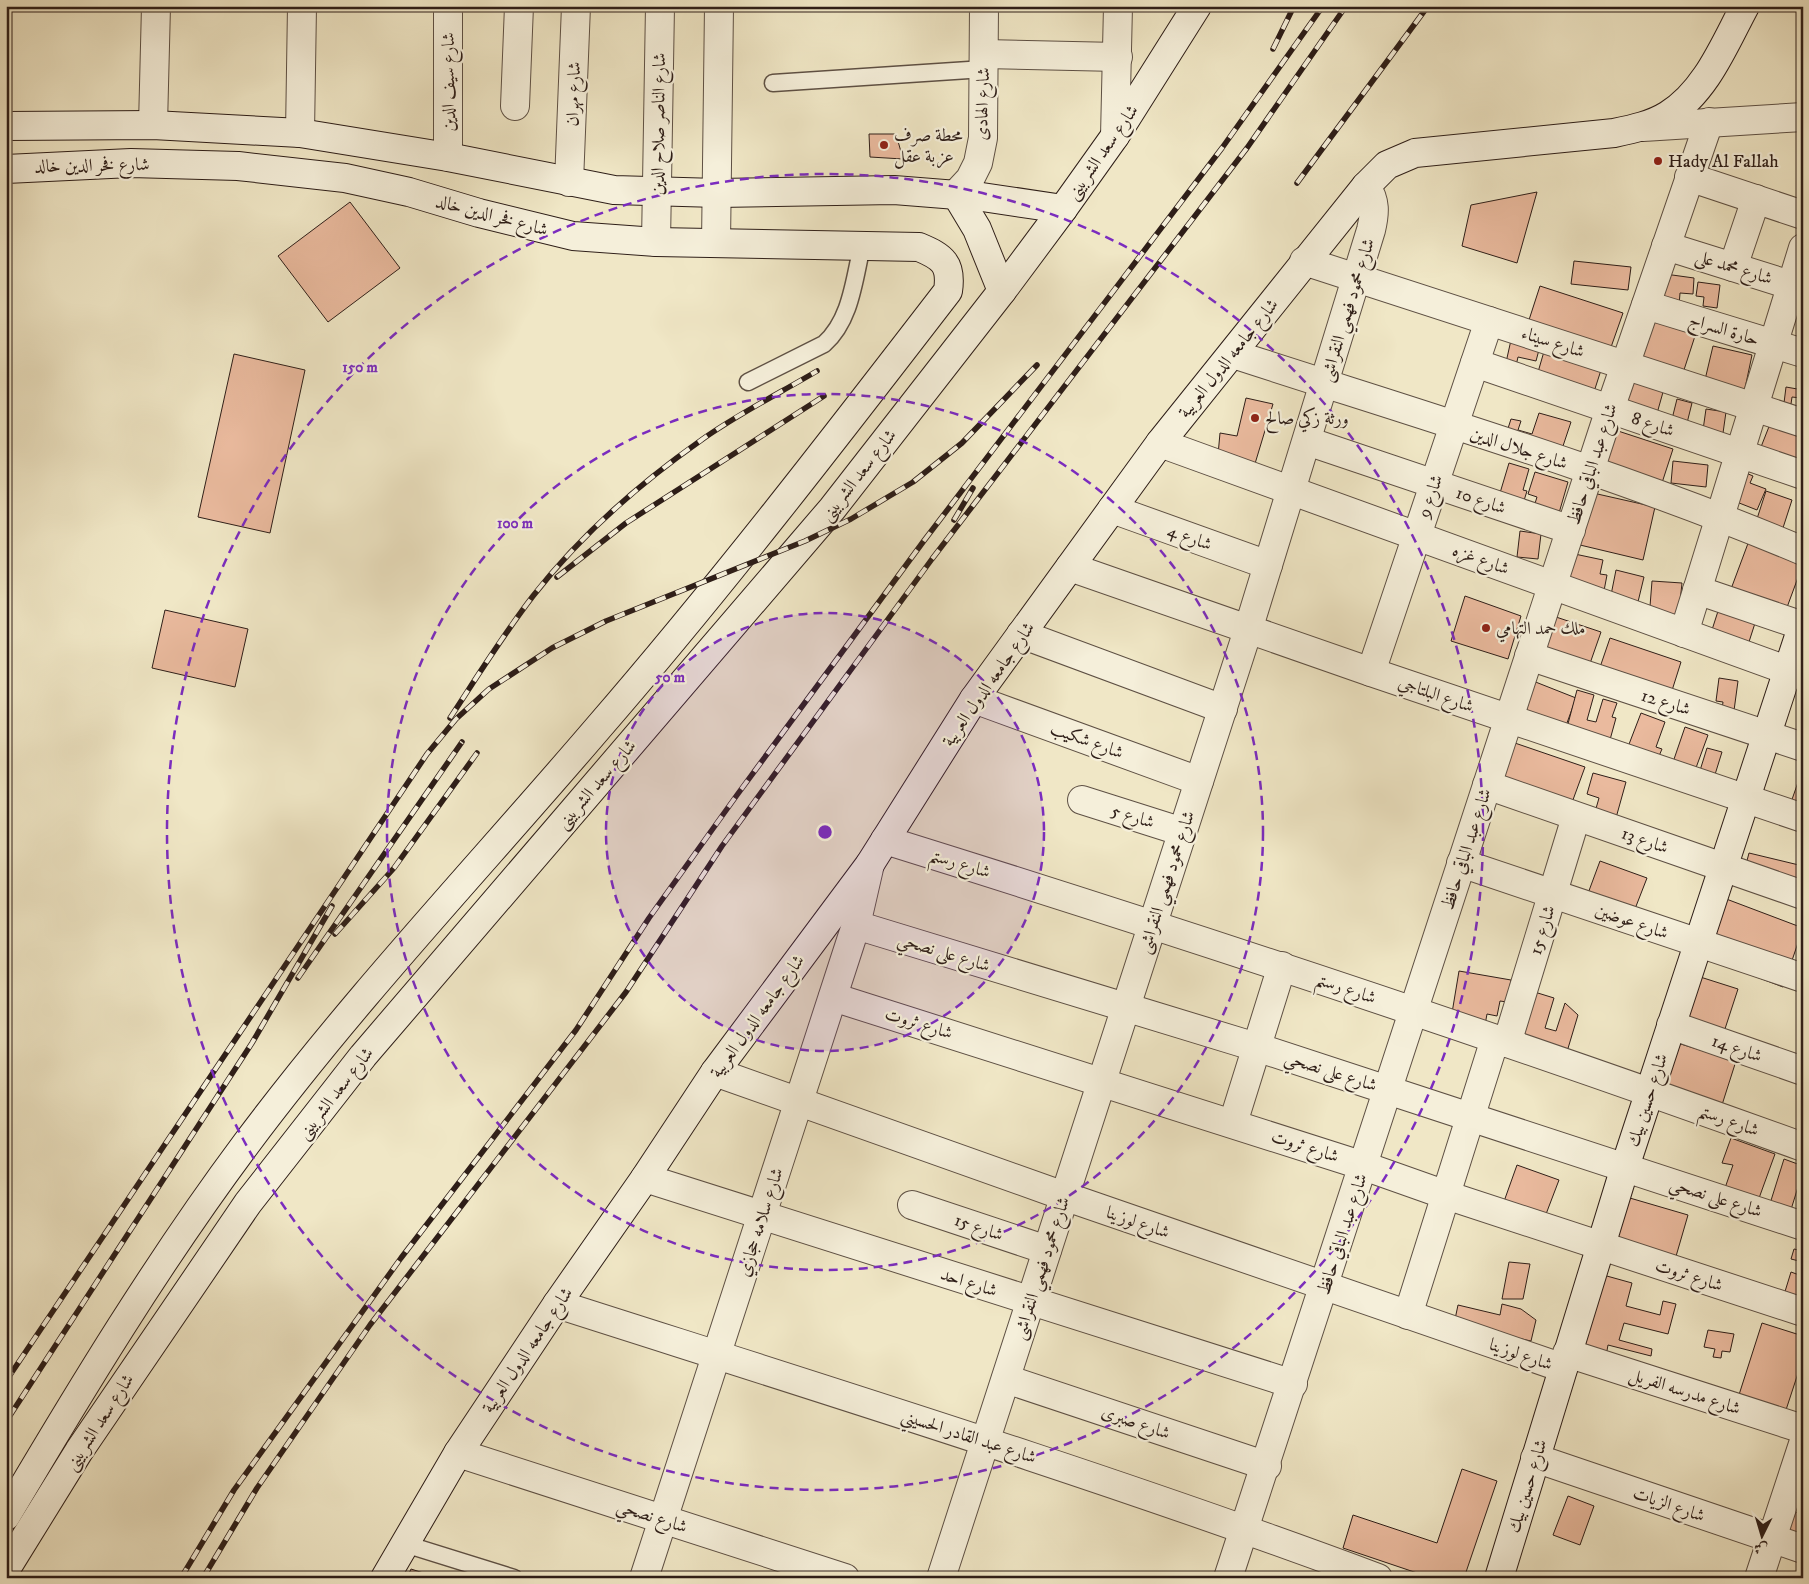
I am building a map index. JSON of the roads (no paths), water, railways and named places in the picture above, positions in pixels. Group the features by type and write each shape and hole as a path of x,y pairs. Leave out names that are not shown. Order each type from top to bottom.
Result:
{"street":[{"path":"153,125 156,6"},
{"path":"300,133 302,6"},
{"name":"شارع سيف الدين","path":"448,6 448,157"},
{"path":"516,106 519,6"},
{"name":"شارع مهران","path":"569,182 576,6"},
{"name":"شارع الناصر صلاح الدين","path":"656,242 660,6"},
{"path":"716,243 719,6"},
{"name":"شارع الهادى","path":"956,194 970,178 978,163 983,138 984,6"},
{"path":"1115,136 1118,6"},
{"name":"شارع سعد الشربينى","path":"6,1569 79,1451 248,1203 363,1056 832,509 1002,291 1063,209 1115,136 1197,6"},
{"name":"شارع جامعه الدول العربية","path":"385,1578 458,1453 557,1304 645,1178 714,1072 870,864 974,699 1160,443 1366,186 1387,165 1415,153 1614,133 1643,127 1669,114 1692,96 1745,6"},
{"path":"984,62 1118,57"},
{"path":"1643,127 1803,117"},
{"name":"شارع عبد الباقي حافظ","path":"1228,1578 1267,1466 1387,1089 1610,409 1709,122"},
{"path":"6,126 153,125 300,133 448,157 614,190 657,193 894,190 956,194 1063,209"},
{"name":"شارع فخر الدين خالد","path":"6,169 132,163 238,166 345,178 409,192 479,213 573,236 656,242 920,247 936,254 947,266 950,279 948,291"},
{"path":"1690,177 1803,214"},
{"name":"شارع محمود فهمي النقراشى","path":"941,1578 1223,709 1357,278 1375,213 1372,196 1366,186"},
{"path":"956,194 977,229 1002,291"},
{"path":"1733,267 1756,199"},
{"name":"شارع محمد على","path":"1666,246 1797,287"},
{"path":"1684,633 1773,344 1797,287 1803,248"},
{"name":"شارع سيناء","path":"1304,261 1803,422"},
{"name":"شارع سعد الشربينى","path":"6,1516 100,1360 169,1254 246,1144 341,1024 699,610 948,291"},
{"name":"حارة السراج","path":"1646,304 1803,353"},
{"name":"شارع 9","path":"1370,672 1489,321"},
{"name":"شارع جلال الدين","path":"1233,354 1590,471 1720,516 1803,551"},
{"name":"شارع 8","path":"1475,363 1803,475"},
{"name":"شارع 10","path":"1307,441 1571,530"},
{"name":"شارع غزه","path":"1160,443 1795,674"},
{"path":"799,484 832,509"},
{"name":"شارع 4","path":"1112,509 1268,565"},
{"name":"شارع البلتاجي","path":"1070,568 1370,672 1803,818"},
{"path":"1698,590 1803,625"},
{"name":"شارع حسين بيك","path":"1499,1578 1600,1245 1649,1092 1767,735 1795,674 1803,625"},
{"path":"1021,634 1223,709"},
{"name":"شارع 12","path":"1529,656 1803,747"},
{"name":"شارع شكيب","path":"974,699 1199,781"},
{"name":"شارع 13","path":"1487,785 1803,895"},
{"name":"شارع 5","path":"1082,800 1183,832"},
{"name":"شارع 15","path":"1408,1315 1471,1116 1501,1041 1553,894 1576,817"},
{"name":"شارع رستم","path":"885,840 1282,966 1803,1147"},
{"name":"شارع عوضين","path":"1461,863 1803,978"},
{"name":"شارع سلامه حجازي","path":"644,1578 856,926 870,864"},
{"name":"شارع على نصحي","path":"856,926 1256,1047 1803,1226"},
{"path":"1233,1123 1282,966"},
{"name":"شارع ثروت","path":"833,997 1233,1123 1803,1312"},
{"name":"شارع 14","path":"1671,1025 1803,1071"},
{"name":"شارع لوزينا","path":"714,1072 1408,1315 1565,1360"},
{"name":"شارع احد","path":"645,1178 1293,1384"},
{"name":"شارع 15","path":"912,1205 1047,1250"},
{"name":"شارع عبد القادر الحسيني","path":"557,1304 987,1440 1244,1528 1378,1578"},
{"name":"شارع مدرسه الفريل","path":"1565,1360 1803,1429"},
{"name":"شارع صبرى","path":"1006,1379 1267,1466"},
{"path":"1759,1578 1803,1444"},
{"name":"شارع نصحي","path":"458,1453 845,1578"},
{"name":"شارع الزيات","path":"1535,1458 1803,1549"}],"lane":[{"path":"773,83 984,62"},
{"path":"748,382 824,344 833,335 846,314 862,246"},
{"path":"405,1544 514,1578"}],"railway":[{"path":"1273,49 1294,6"},
{"path":"181,1578 234,1490 401,1258 576,1030 649,918 737,795 923,542 1222,148 1323,6"},
{"path":"203,1578 257,1488 370,1325 626,992 722,846 932,559 1247,148 1346,6"},
{"path":"1297,183 1428,6"},
{"path":"6,1381 427,754 456,719 489,689 552,648 606,621 805,541 851,519 913,482 962,443 1037,365"},
{"path":"450,718 533,596 570,553 611,512 632,493 714,431 817,371"},
{"path":"557,577 626,523 824,396"},
{"path":"954,520 973,488"},
{"path":"298,978 462,742"},
{"path":"335,934 394,868 477,753"},
{"path":"9,1417 252,1043 332,906"}],"place":[{"name":"محطة صرف عزبة عقل","path":"884,145"},
{"name":"Hady Al Fallah","path":"1658,161"},
{"name":"ورثة زكي صالح","path":"1255,418"},
{"name":"ملك حمد التهامي","path":"1486,628"}]}
